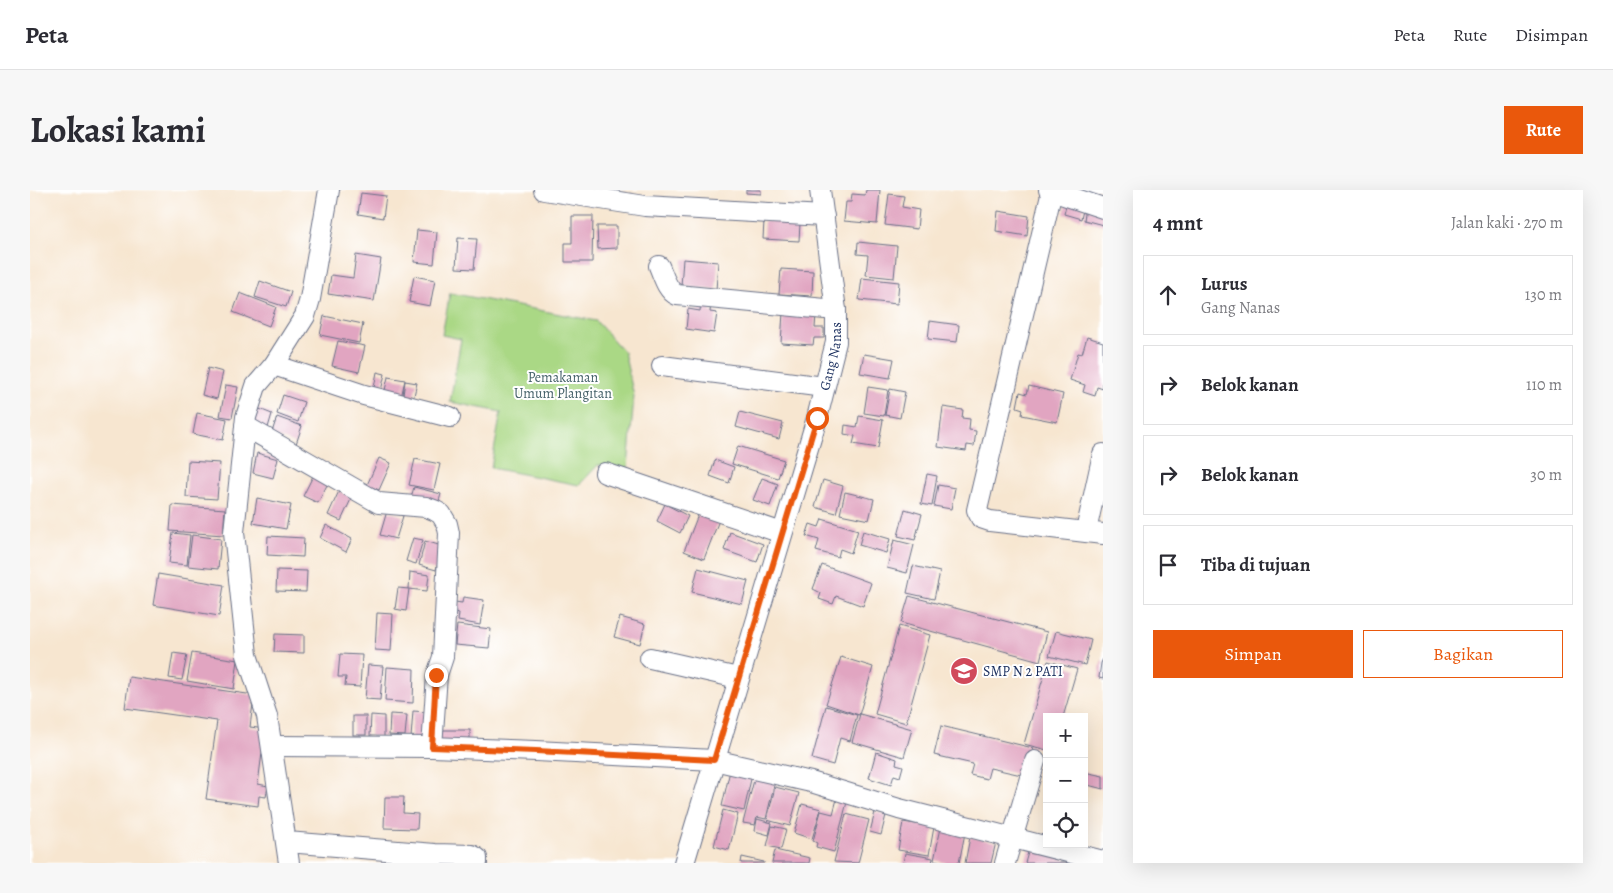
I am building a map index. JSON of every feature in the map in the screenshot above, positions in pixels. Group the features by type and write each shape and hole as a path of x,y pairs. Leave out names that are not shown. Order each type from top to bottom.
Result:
{"street":[{"path":"289,863 267,716 248,655 234,532 246,416 256,386 274,365 305,316 310,299 330,190"},
{"path":"544,190 645,206 824,216"},
{"name":"Gang Nanas","path":"684,863 817,418 836,342 836,310 820,190"},
{"path":"1099,201 1051,190 977,510 981,518 990,521 1095,532 1103,454"},
{"path":"659,266 673,293 677,295 836,310"},
{"path":"274,365 364,395 450,417"},
{"path":"662,366 824,387"},
{"path":"245,426 379,503 426,507 441,514 447,524 449,533 443,657 436,675 432,747"},
{"path":"605,473 782,533"},
{"path":"650,658 738,678"},
{"path":"272,746 432,747 714,760 812,782 899,809 1103,861"},
{"path":"1005,863 1035,761"},
{"path":"287,842 435,854 472,855 477,858 477,863"}],"green space":[{"name":"Pemakaman Umum Plangitan","path":"450,293 596,321 624,352 634,396 628,468 598,465 579,485 491,468 501,412 450,402 461,339 442,335"}],"building":[{"path":"746,190 761,190 761,194 746,193"},
{"path":"866,190 880,190 877,224 844,221 846,202 851,202 852,194 865,195"},
{"path":"361,193 386,196 383,218 358,214"},
{"path":"889,194 904,196 902,207 919,210 917,229 885,225"},
{"path":"1067,202 1084,206 1081,219 1064,214"},
{"path":"1086,208 1103,212 1103,225 1084,220"},
{"path":"998,211 1029,216 1027,236 996,231"},
{"path":"572,216 593,216 592,262 565,262 565,243 572,243"},
{"path":"764,221 800,223 799,241 763,239"},
{"path":"597,226 617,226 617,248 598,249"},
{"path":"417,230 437,232 434,264 414,262"},
{"path":"458,238 477,239 474,269 456,268"},
{"path":"858,242 897,246 894,278 866,275 868,255 857,254"},
{"path":"356,255 381,259 374,301 328,294 331,275 353,278"},
{"path":"683,259 718,262 716,290 681,286"},
{"path":"781,269 813,271 812,296 779,294"},
{"path":"414,276 435,280 430,306 409,302"},
{"path":"862,278 899,282 897,304 859,300"},
{"path":"260,281 291,292 286,307 255,297"},
{"path":"240,293 276,307 269,326 233,312"},
{"path":"701,302 711,303 710,312 717,313 714,333 686,329 688,309 700,311"},
{"path":"783,312 816,314 815,328 824,328 824,338 814,338 813,345 781,343"},
{"path":"324,316 363,324 359,343 320,335"},
{"path":"930,321 959,325 957,342 928,339"},
{"path":"1087,337 1103,342 1103,389 1097,387 1095,396 1083,392 1085,385 1070,380 1078,353 1082,354"},
{"path":"338,341 365,346 359,372 332,366"},
{"path":"864,354 894,359 890,378 860,373"},
{"path":"208,368 223,372 217,399 202,395"},
{"path":"377,372 385,374 380,395 373,393"},
{"path":"388,377 405,380 400,402 383,399"},
{"path":"405,381 417,383 412,404 402,402"},
{"path":"226,385 238,387 232,418 220,416"},
{"path":"1029,386 1063,394 1057,422 1022,415 1023,409 1017,407 1020,392 1027,394"},
{"path":"868,387 888,390 884,416 864,413"},
{"path":"890,389 905,392 900,418 885,415"},
{"path":"283,395 304,402 298,422 277,414"},
{"path":"943,407 963,410 962,418 970,419 969,430 976,431 974,446 967,445 966,451 938,447"},
{"path":"257,408 272,414 267,431 251,425"},
{"path":"740,412 783,423 779,439 736,427"},
{"path":"197,413 227,419 223,440 193,434"},
{"path":"859,416 883,420 878,448 853,444 855,436 844,434 845,425 857,427"},
{"path":"277,417 302,426 296,444 271,435"},
{"path":"738,446 784,460 778,478 732,464"},
{"path":"257,453 278,459 273,478 253,473"},
{"path":"379,458 391,463 379,490 367,485"},
{"path":"415,459 440,464 434,490 409,485"},
{"path":"715,460 734,467 729,483 710,476"},
{"path":"188,461 220,463 217,499 186,497"},
{"path":"315,472 330,479 318,503 303,496"},
{"path":"927,474 937,476 932,506 921,504"},
{"path":"762,478 778,484 770,506 753,500"},
{"path":"823,480 843,486 836,513 815,507"},
{"path":"938,485 955,488 951,509 934,506"},
{"path":"414,487 441,494 437,508 410,501"},
{"path":"339,491 352,497 341,521 328,515"},
{"path":"845,492 874,499 869,520 840,514"},
{"path":"257,498 291,505 286,529 253,523"},
{"path":"665,504 688,516 680,533 657,521"},
{"path":"172,505 225,509 223,535 170,531"},
{"path":"701,507 721,515 704,559 684,551"},
{"path":"905,509 922,514 915,540 898,536"},
{"path":"387,511 403,516 396,539 380,535"},
{"path":"822,519 858,530 851,553 840,549 838,557 816,551 819,540 806,536 810,524 819,527"},
{"path":"326,525 352,539 346,552 320,538"},
{"path":"863,531 890,539 886,553 859,545"},
{"path":"730,532 763,544 757,562 724,550"},
{"path":"173,533 190,535 187,565 169,563"},
{"path":"192,535 221,539 218,569 188,566"},
{"path":"268,536 304,538 303,557 267,555"},
{"path":"413,538 423,540 416,564 406,561"},
{"path":"894,540 914,545 907,573 887,568"},
{"path":"425,541 442,546 436,570 419,565"},
{"path":"822,565 871,583 863,606 836,596 833,604 819,599 821,593 813,589"},
{"path":"913,566 940,572 934,599 907,593"},
{"path":"698,568 748,581 742,604 692,592"},
{"path":"277,570 307,571 306,592 276,591"},
{"path":"410,572 429,575 427,591 409,589"},
{"path":"158,574 224,585 219,616 153,605"},
{"path":"398,588 409,589 406,611 395,609"},
{"path":"909,596 1047,632 1040,661 901,623"},
{"path":"463,597 484,600 480,625 458,621 459,613 454,612 455,602 462,603"},
{"path":"377,613 393,614 391,651 375,650"},
{"path":"620,617 645,624 640,644 614,637"},
{"path":"457,625 491,629 489,648 455,645"},
{"path":"899,626 930,635 906,723 875,714"},
{"path":"1056,631 1091,640 1085,665 1049,656"},
{"path":"275,634 304,635 304,653 274,652"},
{"path":"173,653 187,655 182,680 169,678"},
{"path":"192,653 238,660 234,689 187,681"},
{"path":"340,654 362,655 360,687 345,686 346,677 338,677"},
{"path":"841,657 873,667 859,715 826,704"},
{"path":"1103,659 1103,679 1099,678"},
{"path":"1048,661 1077,669 1064,713 1043,713 1043,749 1024,744"},
{"path":"368,665 383,666 380,700 365,699"},
{"path":"387,667 414,669 413,703 385,701"},
{"path":"129,677 254,695 250,727 265,729 258,784 268,786 266,797 259,796 258,806 206,799 217,721 125,708"},
{"path":"826,706 857,715 850,741 840,738 833,765 812,759"},
{"path":"413,711 427,712 426,739 411,738"},
{"path":"390,714 407,715 405,736 389,735"},
{"path":"860,714 912,729 904,757 852,742"},
{"path":"371,715 384,716 384,737 370,736"},
{"path":"353,716 366,716 366,735 353,735"},
{"path":"941,726 1033,748 1026,776 990,768 987,779 970,775 973,764 934,755"},
{"path":"434,730 470,730 470,745 434,745"},
{"path":"876,752 897,759 896,764 903,766 900,777 894,775 891,785 869,778"},
{"path":"731,766 753,770 744,811 722,806"},
{"path":"756,772 776,777 766,819 757,817 755,825 743,823"},
{"path":"1088,773 1103,776 1103,789 1088,785"},
{"path":"775,787 799,793 790,826 767,820"},
{"path":"385,797 404,797 403,813 418,814 417,829 384,828"},
{"path":"837,799 847,802 834,852 816,847 817,843 813,841 821,811 833,814"},
{"path":"802,804 821,809 812,839 794,833"},
{"path":"723,810 738,814 729,850 714,846"},
{"path":"875,812 886,815 881,835 870,832"},
{"path":"846,814 869,820 858,863 834,862"},
{"path":"757,819 772,823 769,835 755,831"},
{"path":"903,822 934,827 929,855 898,850"},
{"path":"772,826 786,829 781,849 767,846"},
{"path":"941,828 965,833 959,863 934,860"},
{"path":"970,837 996,842 991,863 965,863"},
{"path":"1029,849 1076,863 1025,863"},
{"path":"775,850 810,858 809,863 772,863"},
{"path":"905,853 933,858 932,863 903,863"},
{"path":"742,857 764,862 764,863 741,863"}],"place":[{"name":"SMP N 2 PATI","path":"964,671"}],"route":[{"path":"436,675 432,747 714,760 817,418"}]}
